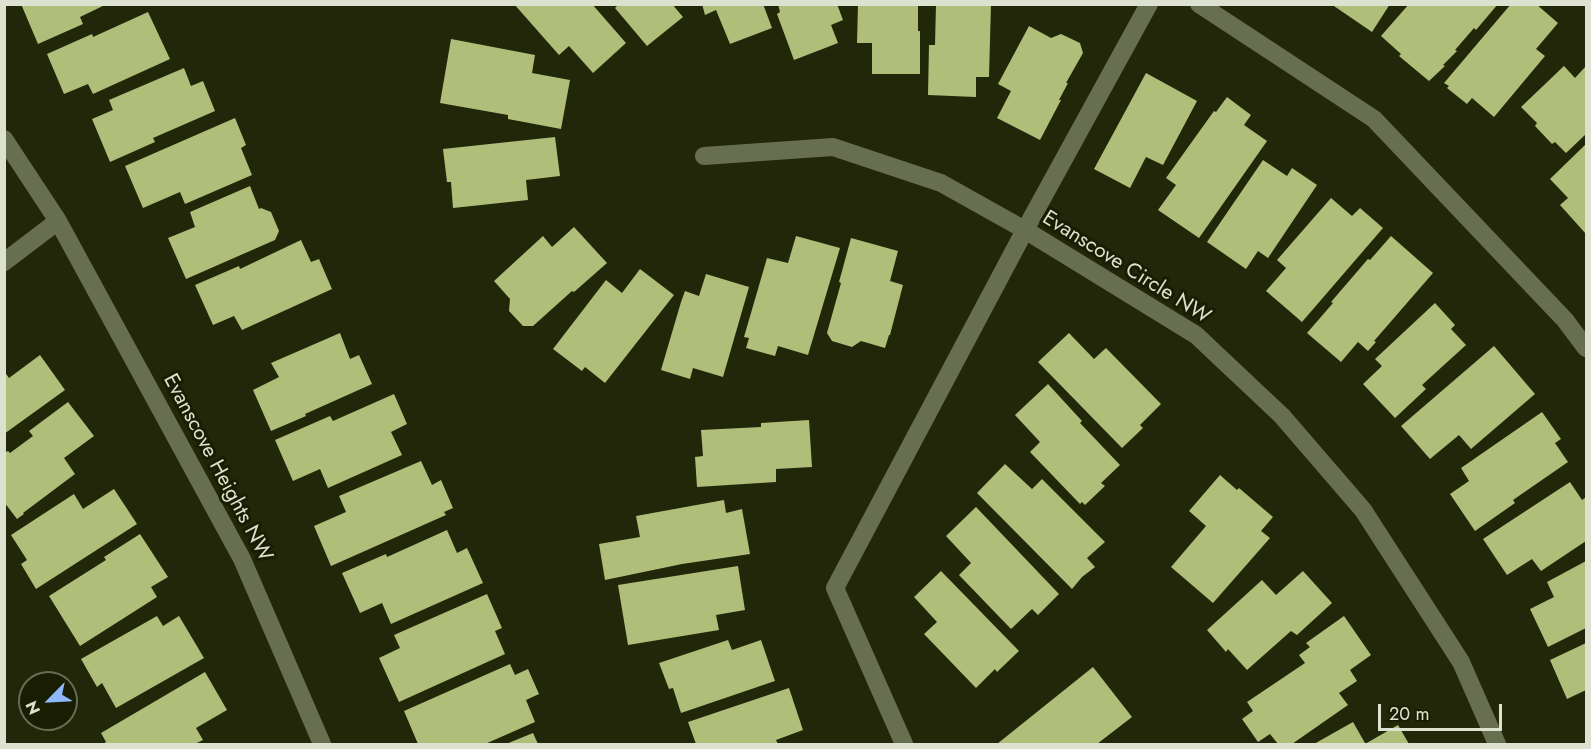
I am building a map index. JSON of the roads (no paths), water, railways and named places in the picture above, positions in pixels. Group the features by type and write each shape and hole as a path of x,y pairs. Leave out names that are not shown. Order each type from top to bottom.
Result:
{"street":[{"path":"704,156 833,147 941,183 1025,230 1149,4"},
{"path":"1199,4 1374,119 1565,320 1587,348"},
{"name":"Evanscove Heights NW","path":"4,139 58,221 242,559 322,744"},
{"path":"4,262 58,221"},
{"name":"Evanscove Circle NW","path":"904,744 835,588 1025,230 1196,335 1282,416 1363,510 1461,662 1497,744"}]}
